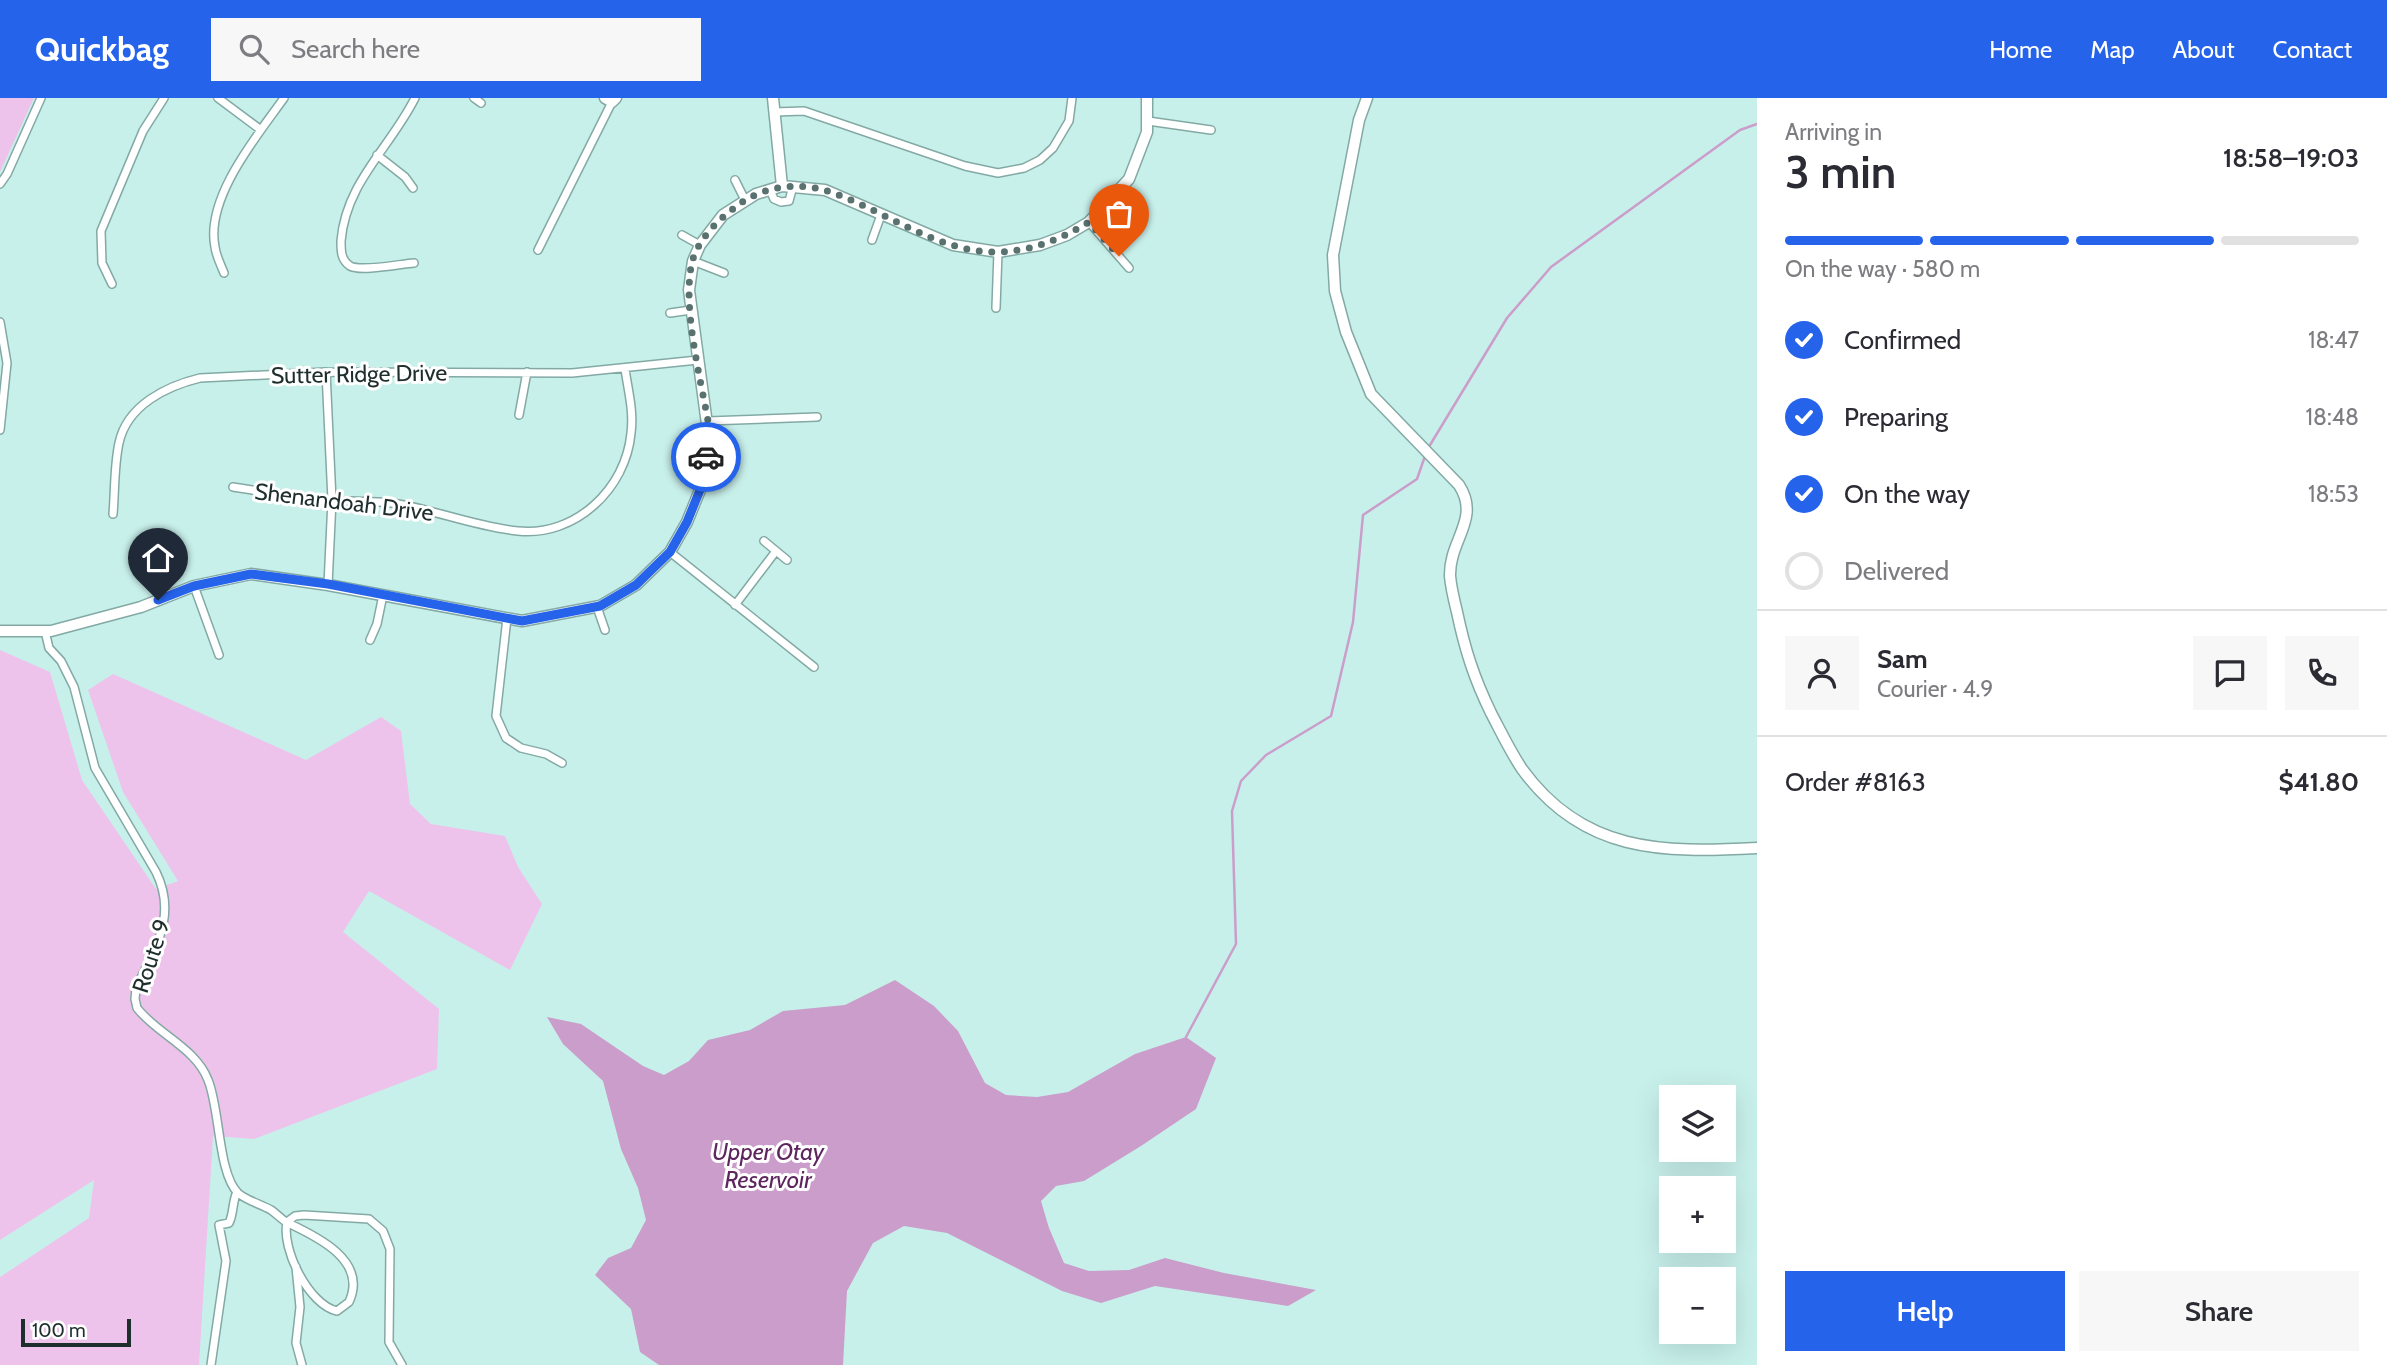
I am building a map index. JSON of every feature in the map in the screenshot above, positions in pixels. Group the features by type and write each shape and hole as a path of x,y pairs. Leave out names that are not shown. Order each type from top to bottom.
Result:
{"street":[{"path":"0,184 8,174 41,98"},
{"path":"111,284 102,263 101,230 143,131 164,98"},
{"path":"218,98 261,130"},
{"path":"224,273 214,247 219,203 233,174 284,98"},
{"path":"414,263 356,268 346,263 341,254 347,208 377,155 415,98"},
{"path":"770,190 774,199 789,201 773,98"},
{"path":"774,112 804,111 965,166 998,173 1024,168 1047,155 1066,128 1072,98"},
{"path":"0,631 45,631 141,607 194,586 251,574 328,584 522,621 597,607 636,585 670,552 687,522 700,490 709,439 689,290 692,261 700,245 723,215 745,200 788,186 825,191 953,246 998,252 1040,246 1068,235 1089,222 1129,179 1149,121 1147,98"},
{"path":"1367,98 1359,120 1333,255 1335,291 1346,332 1371,394 1452,477 1466,497 1468,511 1452,554 1451,581 1469,666 1511,751 1533,783 1556,806 1587,827 1612,838 1637,846 1662,849 1757,848"},
{"path":"538,250 611,99"},
{"path":"1149,121 1211,130"},
{"path":"377,155 405,177 413,188"},
{"path":"735,180 745,200"},
{"path":"872,240 881,215"},
{"path":"1089,222 1129,268"},
{"path":"682,235 700,245"},
{"path":"996,308 998,252"},
{"path":"692,261 724,273"},
{"path":"670,313 691,310"},
{"path":"0,322 7,362 0,430"},
{"name":"Sutter Ridge Drive","path":"113,514 121,437 137,412 154,396 172,386 200,378 326,372 572,373 698,360"},
{"name":"Shenandoah Drive","path":"233,487 332,500 397,504 516,531 537,531 567,523 586,512 603,497 616,480 625,461 632,421 625,369"},
{"path":"326,372 332,500 328,584"},
{"path":"519,415 527,372"},
{"path":"708,421 817,417"},
{"path":"764,541 788,560"},
{"path":"734,605 776,551"},
{"path":"670,552 814,667"},
{"path":"194,586 219,655"},
{"path":"370,640 377,624 383,595"},
{"path":"597,607 605,630"},
{"path":"507,618 496,716 506,738 522,748 546,754 562,763"},
{"name":"Route 9","path":"45,631 49,648 61,661 74,687 95,768 163,888 166,903 164,922 136,989 136,1004 142,1014 199,1064 207,1076 227,1171 237,1192"},
{"path":"211,1365 226,1261 219,1225 229,1223 233,1199 237,1192 273,1211 286,1222 302,1227 320,1238 346,1263 353,1280 349,1302 337,1311 324,1306 310,1290 296,1266 285,1231 286,1222 295,1216 304,1215 369,1219 381,1228 390,1249 389,1342 402,1365"},
{"path":"296,1266 300,1307 296,1343 302,1365"}],"shaded area":[{"path":"0,98 34,98 0,172"},
{"path":"0,650 50,672 82,780 156,889 178,881 123,792 88,690 113,674 306,760 381,717 401,731 410,804 431,824 505,836 518,867 542,904 510,970 369,891 343,932 439,1009 437,1069 254,1139 213,1136 199,1365 0,1365 0,1277 89,1218 94,1180 0,1240"}],"water":[{"name":"Upper Otay Reservoir","path":"895,980 934,1006 958,1031 985,1083 1006,1095 1037,1097 1068,1092 1135,1054 1186,1037 1216,1058 1196,1109 1084,1181 1056,1186 1041,1201 1064,1263 1089,1271 1129,1270 1165,1258 1224,1273 1316,1290 1288,1306 1155,1286 1101,1303 1062,1291 947,1233 904,1226 873,1243 847,1291 843,1365 659,1365 640,1352 631,1309 595,1275 608,1258 631,1248 646,1220 638,1188 621,1149 603,1081 563,1044 547,1017 581,1024 643,1066 664,1075 689,1061 708,1040 750,1030 783,1011 845,1005"}],"waterway":[{"path":"1427,450 1507,318 1551,267 1740,130 1757,124"},
{"path":"1186,1037 1236,944 1232,811 1241,781 1266,755 1331,716 1353,622 1363,515 1417,479 1425,456"}],"way so far":[{"path":"706,457 708,421 689,290 692,261 707,234 723,215 756,194 782,186 825,191 953,246 998,252 1040,246 1068,235 1089,222 1119,256"}],"route":[{"path":"158,600 194,586 251,574 328,584 522,621 600,606 636,585 670,552 687,522 700,490 706,457"}]}
